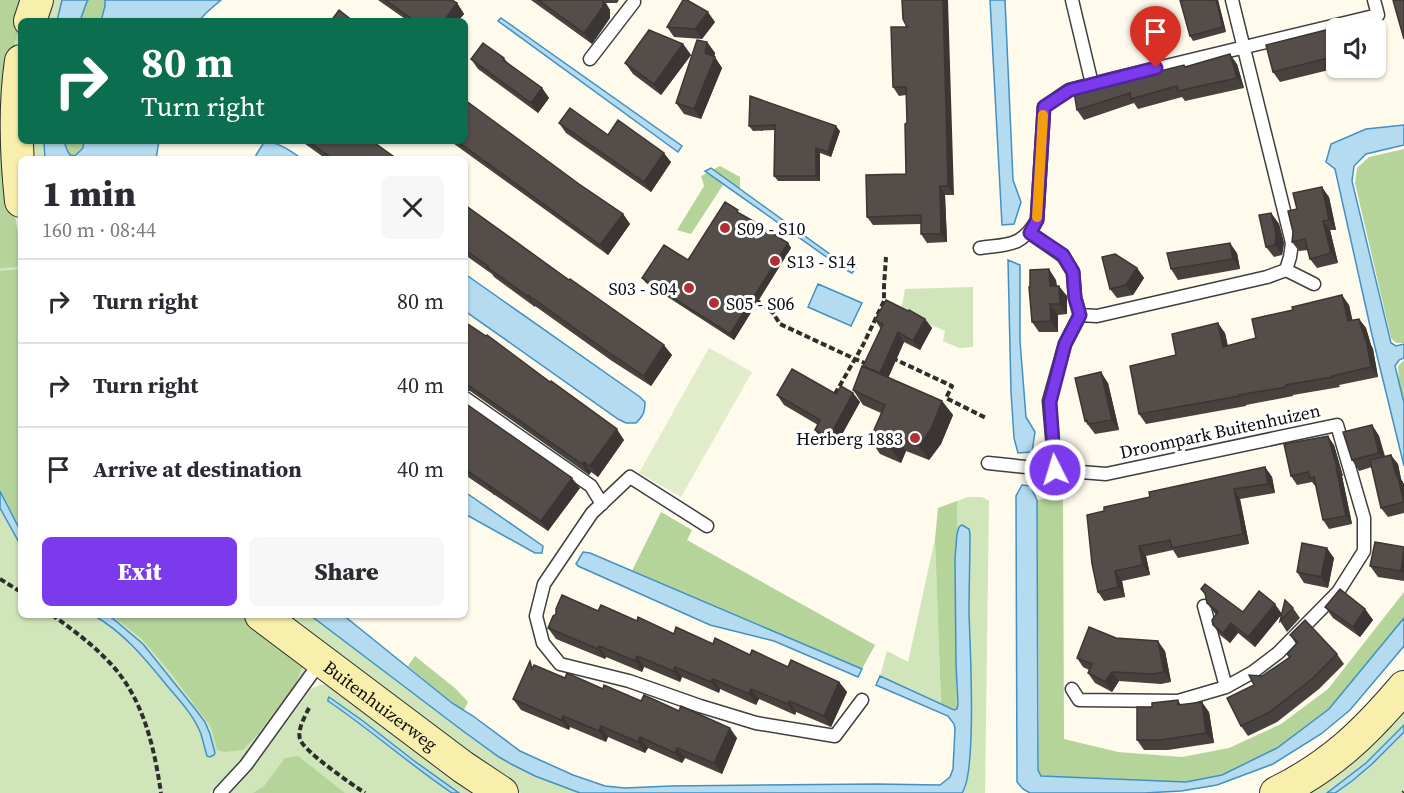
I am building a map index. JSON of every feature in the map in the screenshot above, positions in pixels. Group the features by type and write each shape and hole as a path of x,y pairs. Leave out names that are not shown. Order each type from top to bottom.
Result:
{"street":[{"path":"31,18 37,0"},
{"path":"18,83 15,124 18,162"},
{"name":"Buitenhuizerweg","path":"265,618 463,767 502,793"},
{"path":"1276,793 1319,769 1342,752 1362,734 1404,687"}],"lane":[{"path":"1072,0 1092,84"},
{"path":"1232,0 1292,243 1286,270"},
{"path":"980,248 1017,242 1030,233 1037,220 1044,107 1070,90 1378,15 1374,0"},
{"path":"590,59 634,2"},
{"path":"988,463 1055,470 1050,402 1065,344 1080,315 1075,298 1073,272 1063,255 1030,233"},
{"path":"1080,315 1097,316 1267,277 1286,270 1314,284"},
{"path":"468,400 591,486 602,504"},
{"name":"Droompark Buitenhuizen","path":"1055,470 1106,474 1337,425 1364,518 1364,551 1338,592 1278,653 1253,672 1226,687 1178,701 1079,700 1072,689"},
{"path":"708,526 630,477 592,513 544,584 536,616 543,643 560,664 629,681 756,723 835,736 862,700"},
{"path":"1204,606 1226,687"},
{"path":"220,793 246,765 322,660"}],"path":[{"path":"835,394 884,301 886,257"},
{"path":"752,294 780,324 867,364 870,357"},
{"path":"884,354 952,386 946,398 987,418"},
{"path":"0,579 18,590"},
{"path":"56,618 102,654 120,674 133,694 151,740 161,793"},
{"path":"312,704 299,734 300,741 328,766 365,793"}],"green space":[{"path":"0,0 18,24 15,51 15,213 18,230 18,618 252,618 304,662 305,668 300,681 237,766 210,793 0,793"},
{"path":"0,0 27,0 22,18 18,18 18,31 11,64 13,204 18,236 18,267 0,268"},
{"path":"44,0 62,0 58,18 38,18"},
{"path":"88,0 105,0 102,18 81,18"},
{"path":"24,144 44,144 45,156 24,156"},
{"path":"65,144 84,144 83,148 75,156 71,156"},
{"path":"1404,149 1404,343 1396,343 1391,338 1355,183 1357,168 1369,157"},
{"path":"720,166 740,177 740,188 723,185 691,234 677,230 704,186 701,176"},
{"path":"18,269 18,524 0,489 0,271"},
{"path":"973,287 973,347 959,348 943,341 945,331 901,311 905,289"},
{"path":"709,348 752,372 681,497 639,473"},
{"path":"1404,360 1404,403 1398,366"},
{"path":"1063,496 1064,739 1118,752 1182,757 1229,748 1281,724 1328,689 1404,592 1404,618 1330,709 1277,748 1222,775 1186,782 1041,776 1038,770 1037,500"},
{"path":"968,497 982,497 989,501 985,793 962,793 966,788 968,773 971,714 969,610 959,527 957,532 957,501"},
{"path":"957,501 955,558 957,709 954,710 941,705 935,539 938,508"},
{"path":"661,512 692,530 687,540 875,645 862,669 632,571"},
{"path":"935,539 941,705 880,676 887,651 908,662"},
{"path":"115,618 245,618 297,658 302,667 296,683 258,734 243,750 224,752 217,750 211,727 142,639"},
{"path":"278,618 314,618 499,757 535,776 580,793 521,793 512,789"},
{"path":"415,656 456,689 468,702 464,710 452,703 408,666"},
{"path":"330,684 486,793 230,793 249,772 311,689"},
{"path":"1404,701 1404,793 1296,793"},
{"path":"298,756 345,793 253,793 264,786 285,758"}],"water":[{"path":"62,0 88,0 81,18 58,18"},
{"path":"105,0 221,0 202,18 102,18"},
{"path":"990,0 1005,0 1013,180 1021,202 1014,224 1002,225"},
{"path":"501,18 682,146 678,152 498,21"},
{"path":"1404,125 1404,145 1366,154 1354,166 1352,181 1391,343 1396,346 1404,344 1404,358 1399,360 1395,366 1404,403 1404,466 1335,169 1326,162 1331,144 1366,129"},
{"path":"44,144 65,144 70,155 75,156 45,156"},
{"path":"84,144 158,144 156,156 75,156 83,148"},
{"path":"263,144 275,144 298,156 256,156"},
{"path":"711,168 838,260 856,268 852,273 842,268 705,171"},
{"path":"1008,260 1020,265 1020,341 1026,417 1035,432 1032,452 1018,453 1014,438"},
{"path":"468,276 645,402 644,411 636,423 626,423 468,313"},
{"path":"818,284 862,303 851,326 808,307"},
{"path":"1022,485 1030,486 1037,500 1038,770 1041,776 1186,782 1222,775 1277,748 1329,709 1404,618 1404,646 1350,710 1321,734 1273,764 1217,785 1181,791 1030,793 1017,782 1016,496"},
{"path":"0,491 18,526 18,541 0,508"},
{"path":"468,494 543,546 542,553 535,553 468,516"},
{"path":"962,525 969,529 970,534 969,613 972,708 970,761 967,781 962,793 580,793 535,776 499,757 314,618 347,618 452,703 520,751 573,775 605,786 625,788 940,785 950,777 953,769 954,724 948,716 876,685 880,676 954,710 957,709 955,558 959,527"},
{"path":"583,552 862,669 858,677 774,641 710,625 578,566 576,564"},
{"path":"98,618 112,618 143,644 205,722 214,755 207,756 195,721 183,704 134,648"},
{"path":"329,697 459,793 452,793 328,701"},
{"path":"1404,725 1404,732 1372,764 1335,793 1327,793 1366,763"}],"building":[{"path":"385,0 452,0 457,3 446,18 411,18"},
{"path":"538,0 603,0 603,7 584,33"},
{"path":"683,0 708,12 695,29 667,27"},
{"path":"902,0 943,0 948,186 940,186 941,234 921,234 921,215 867,217 866,175 906,174 906,87 893,87 891,27 907,27 903,19"},
{"path":"1180,0 1216,0 1223,27 1190,36"},
{"path":"1393,0 1404,0 1404,39 1398,18"},
{"path":"339,10 349,18 333,18"},
{"path":"649,30 683,44 654,84 625,63"},
{"path":"1326,30 1326,59 1273,72 1266,45"},
{"path":"697,40 707,42 705,53 715,57 694,109 676,103"},
{"path":"483,43 542,88 531,103 471,59"},
{"path":"1230,54 1237,78 1178,91 1177,86 1131,99 1130,93 1077,110 1074,92 1184,65 1185,67"},
{"path":"750,96 836,126 828,152 816,148 816,176 774,176 775,125 749,126"},
{"path":"468,102 623,214 600,245 461,144 468,144"},
{"path":"570,108 608,135 618,120 664,153 644,182 559,123"},
{"path":"312,144 376,144 393,156 329,156"},
{"path":"1322,187 1329,220 1323,221 1331,253 1310,259 1305,239 1292,242 1293,232 1288,211 1297,209 1293,193"},
{"path":"725,202 738,210 737,212 788,243 730,334 642,278 664,245 688,260"},
{"path":"468,207 664,345 644,376 527,296 468,252"},
{"path":"1271,213 1276,233 1275,245 1266,247 1259,215"},
{"path":"1230,243 1233,259 1171,269 1167,253"},
{"path":"1115,254 1137,268 1126,285 1110,289 1102,257"},
{"path":"1049,269 1050,286 1059,286 1060,304 1050,304 1051,321 1032,322 1030,270"},
{"path":"1342,295 1348,321 1359,319 1366,339 1371,367 1333,377 1286,385 1286,387 1139,414 1130,366 1176,355 1172,334 1218,323 1223,347 1256,338 1252,319 1293,310 1292,307"},
{"path":"886,300 925,319 913,341 898,332 880,373 863,366 883,324 875,320"},
{"path":"468,324 487,335 617,429 590,466 584,462 582,464 468,385"},
{"path":"862,366 942,401 931,429 919,446 896,436 891,448 870,439 885,405 853,390"},
{"path":"792,369 836,394 841,386 853,393 829,438 815,430 820,420 777,395"},
{"path":"1101,372 1112,420 1088,424 1087,420 1085,421 1075,378"},
{"path":"468,405 572,478 541,521 468,471"},
{"path":"1372,425 1379,453 1352,460 1343,432"},
{"path":"1328,436 1337,467 1346,516 1323,520 1314,477 1310,478 1308,472 1291,476 1284,444"},
{"path":"1391,455 1404,502 1381,508 1370,460"},
{"path":"1265,467 1268,484 1234,489 1243,534 1172,548 1170,540 1139,546 1143,565 1115,571 1118,587 1098,592 1092,564 1087,515 1104,511 1104,507 1150,497 1149,492"},
{"path":"1375,542 1404,547 1401,571 1370,566"},
{"path":"1302,543 1327,548 1321,577 1297,572"},
{"path":"1205,584 1243,612 1259,591 1275,604 1248,637 1231,623 1223,633 1213,625 1212,620 1218,612 1207,603 1205,593 1201,589"},
{"path":"1340,589 1365,609 1353,627 1325,607"},
{"path":"562,595 598,611 601,605 637,621 638,617 674,634 676,627 713,644 715,638 750,655 752,650 788,667 791,660 839,682 824,716 789,701 788,704 751,689 749,694 675,667 673,671 637,656 635,661 599,646 598,649 548,628 556,614"},
{"path":"1285,600 1293,608 1280,621"},
{"path":"1305,620 1337,654 1312,679 1270,712 1241,726 1227,698 1254,685 1249,675 1262,676 1290,657 1287,654 1298,642 1290,635"},
{"path":"1089,627 1116,638 1158,641 1164,672 1154,674 1112,672 1105,682 1088,673 1092,664 1077,658"},
{"path":"530,661 532,669 534,665 565,678 567,673 603,689 604,685 641,701 644,695 679,711 681,706 730,728 714,763 677,748 675,753 640,737 638,742 601,726 599,731 563,716 561,720 513,699"},
{"path":"1178,700 1178,705 1202,702 1206,733 1161,740 1137,740 1137,707 1152,707 1152,703"}],"slow traffic":[{"path":"1037,217 1043,115"}],"place":[{"name":"S09 - S10","path":"725,228"},
{"name":"S13 - S14","path":"775,261"},
{"name":"S03 - S04","path":"689,288"},
{"name":"S05 - S06","path":"714,303"},
{"name":"Herberg 1883","path":"915,438"}],"route":[{"path":"1055,470 1050,402 1065,344 1080,315 1075,298 1073,272 1063,255 1030,233 1037,220 1044,107 1070,90 1156,68"}]}
